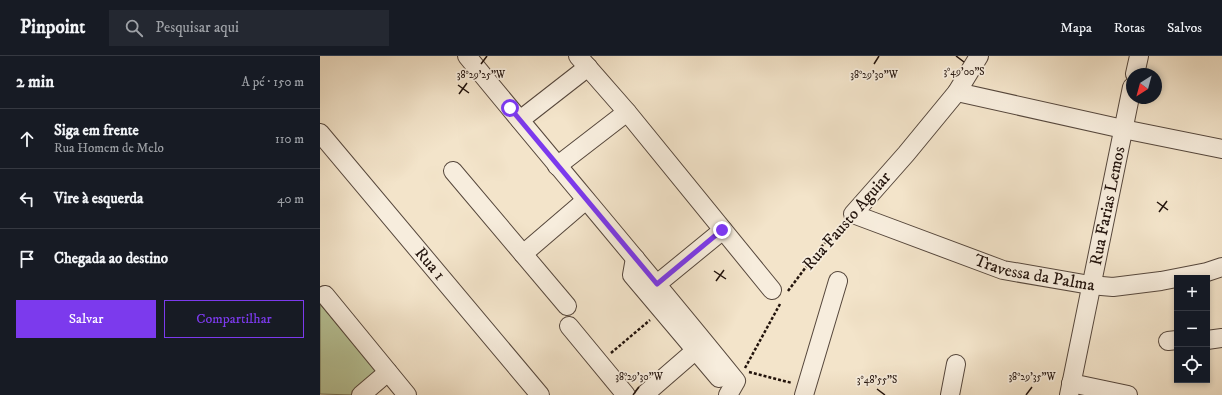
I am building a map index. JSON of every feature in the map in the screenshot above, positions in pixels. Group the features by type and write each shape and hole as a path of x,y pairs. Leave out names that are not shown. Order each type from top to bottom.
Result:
{"street":[{"path":"467,56 657,284 700,347"},
{"name":"Rua Fausto Aguiar","path":"853,214 906,154 957,92 980,56"},
{"path":"1136,68 1139,56"},
{"path":"520,120 583,62 626,112 722,230 779,296"},
{"path":"957,92 1123,129 1222,149"},
{"name":"Rua Farias Lemos","path":"1070,389 1128,104"},
{"path":"558,166 626,112"},
{"name":"Rua 1","path":"320,133 540,395"},
{"path":"453,171 567,306"},
{"path":"523,254 586,200"},
{"name":"Travessa da Palma","path":"853,214 1003,270 1090,286 1113,287 1207,272 1222,267"},
{"path":"657,284 722,230"},
{"path":"635,258 632,275 662,311 700,347 734,384"},
{"path":"805,391 838,281"},
{"path":"326,295 407,395"},
{"path":"569,326 626,395"},
{"path":"1210,340 1222,338"},
{"path":"645,395 700,347"},
{"path":"950,395 956,364"},
{"path":"361,395 388,372"},
{"path":"1070,389 1128,395"}],"path":[{"name":"Rua Fausto Aguiar","path":"734,384 779,296 789,288 821,247 853,214"},
{"path":"600,363 662,311"},
{"path":"734,384 805,391"}],"green space":[{"path":"320,304 378,373 353,395 320,394"}],"route":[{"path":"510,108 657,284 722,230"}]}
